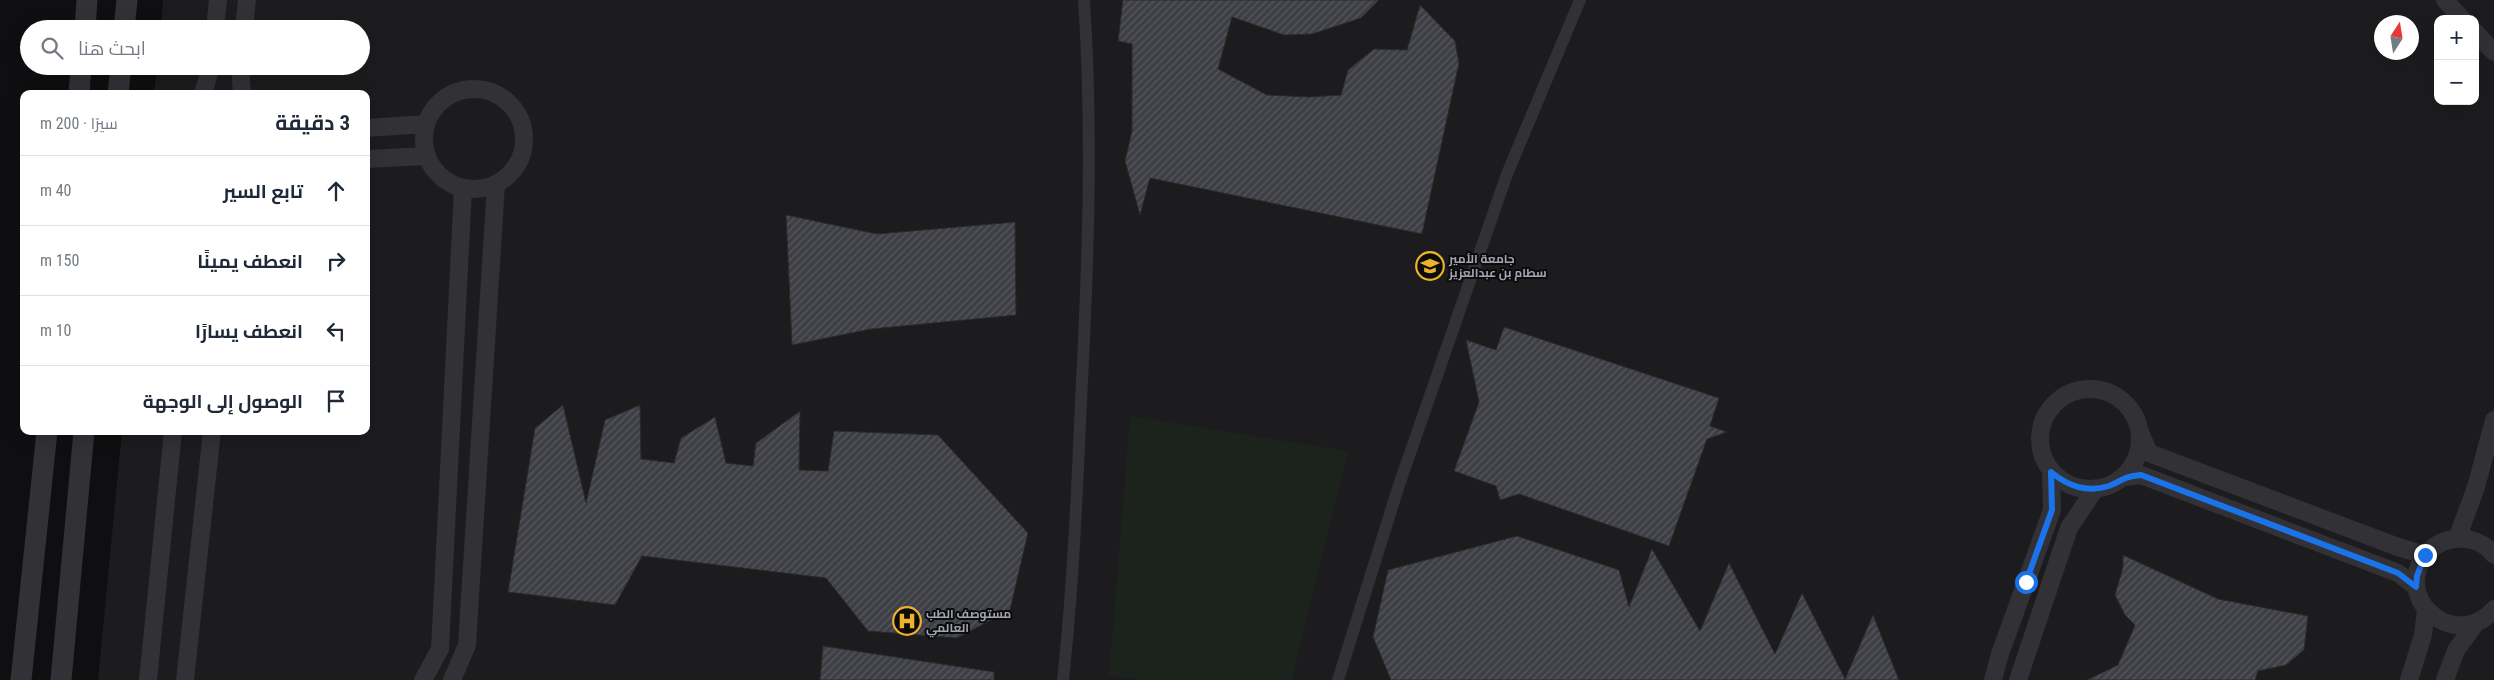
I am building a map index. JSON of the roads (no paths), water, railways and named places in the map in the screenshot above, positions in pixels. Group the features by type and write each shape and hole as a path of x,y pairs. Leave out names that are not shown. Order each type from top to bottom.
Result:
{"street":[{"path":"86,20 87,0"},
{"path":"125,20 127,0"},
{"path":"216,20 218,0"},
{"path":"245,20 247,0"},
{"path":"1063,680 1076,526 1088,272 1089,144 1084,0"},
{"path":"1338,680 1399,485 1507,174 1580,0"},
{"path":"2445,0 2458,15"},
{"path":"2479,36 2494,52"},
{"path":"79,90 80,75"},
{"path":"118,90 120,75"},
{"path":"204,90 208,75"},
{"path":"241,75 242,90"},
{"path":"476,89 492,93 506,101 517,113 522,129 523,145 519,161 509,174 496,184 480,189 463,188 448,182 435,171 427,156 424,140 426,124 433,110 445,98 459,91 476,89"},
{"path":"370,128 426,124"},
{"path":"370,159 427,156"},
{"path":"452,680 467,646 496,184"},
{"path":"424,680 440,649 463,188"},
{"path":"2140,432 2137,456 2124,476 2110,485 2095,489 2071,486 2051,472 2043,458 2039,442 2041,425 2049,410 2061,398 2076,391 2093,389 2110,393 2124,403 2134,416 2149,453 2398,547 2425,555"},
{"path":"2457,538 2476,487 2494,420"},
{"path":"22,680 47,435"},
{"path":"61,680 84,435"},
{"path":"148,680 172,435"},
{"path":"185,680 212,435"},
{"path":"1993,680 2000,654 2052,510 2051,472"},
{"path":"2124,476 2141,475 2398,573 2416,587"},
{"path":"2018,680 2069,528 2095,489"},
{"path":"2476,623 2463,626 2449,624 2436,619 2426,610 2420,599 2416,587 2417,576 2425,555 2439,544 2457,538 2469,539 2481,544 2494,555"},
{"path":"2445,680 2456,650 2476,623 2494,609"},
{"path":"2409,680 2423,635 2426,610"}],"place":[{"name":"جامعة الأمير سطام بن عبدالعزيز","path":"1430,266"},
{"name":"مستوصف الطب العالمي","path":"907,621"}]}
